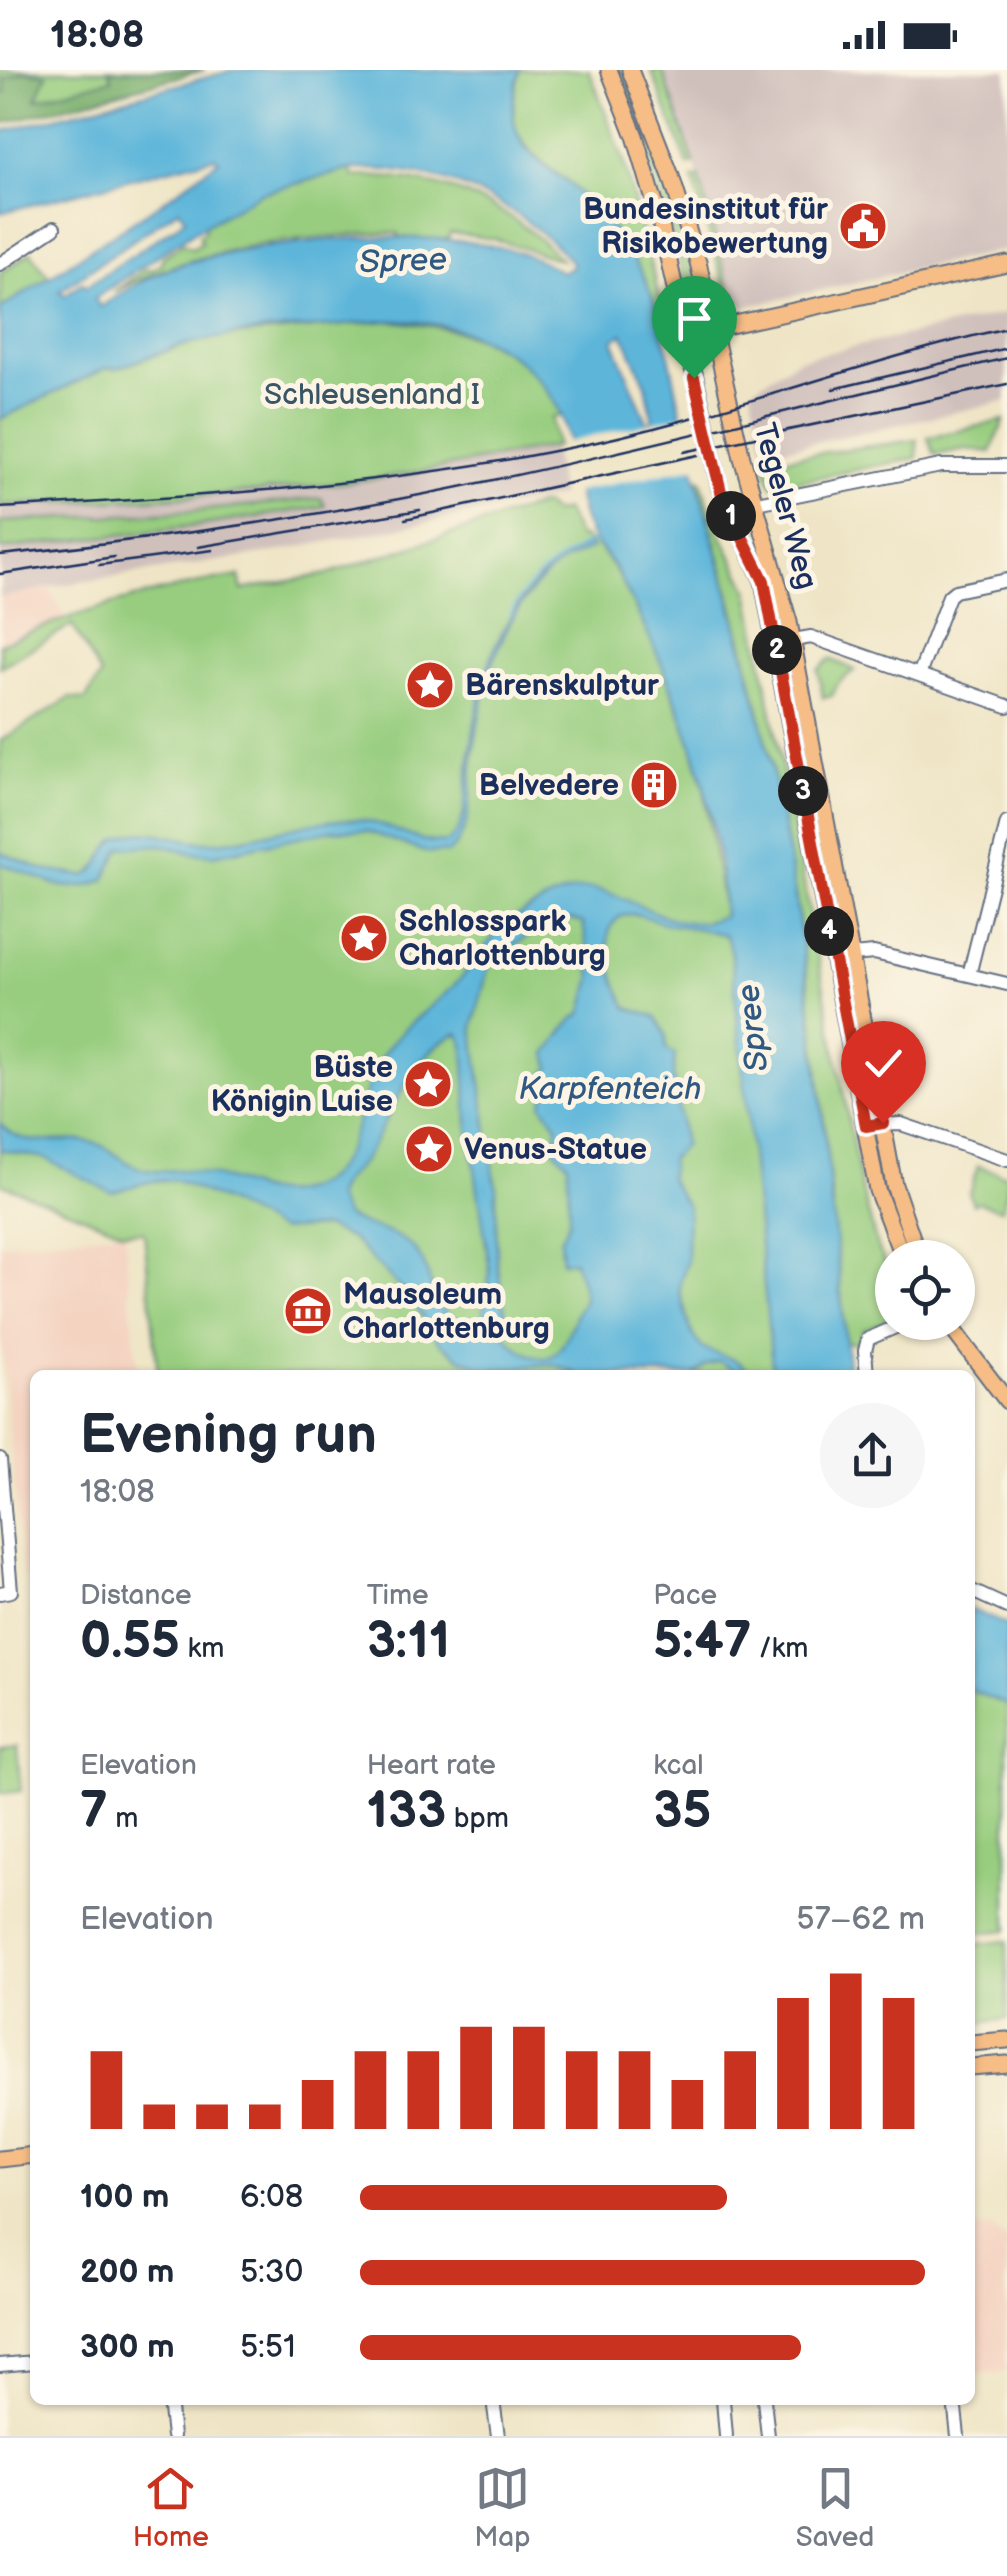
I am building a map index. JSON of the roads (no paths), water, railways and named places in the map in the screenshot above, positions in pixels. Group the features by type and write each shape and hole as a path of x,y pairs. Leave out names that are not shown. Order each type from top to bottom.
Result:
{"main road":[{"name":"Tegeler Weg","path":"609,70 649,182 716,477 727,509 764,581 878,1190 896,1240"},
{"name":"Tegeler Weg","path":"630,70 672,176 698,262 755,504 780,584 894,1185 913,1240"},
{"path":"685,336 1007,264"},
{"path":"961,1340 1007,1401"},
{"path":"975,2043 1007,2040"},
{"path":"975,2067 1007,2064"},
{"path":"0,2159 30,2156"}],"street":[{"path":"0,264 54,228"},
{"path":"727,509 942,466 1007,466"},
{"path":"919,675 948,596 1007,580"},
{"path":"776,643 811,636 1007,706"},
{"path":"969,974 1007,823"},
{"path":"834,958 874,953 1007,984"},
{"path":"866,1126 901,1124 1007,1160"},
{"path":"866,1370 864,1350 868,1339 875,1336"},
{"path":"0,1460 6,1592"},
{"path":"975,1592 1007,1607"},
{"path":"0,2365 30,2362"},
{"path":"169,2405 173,2436"},
{"path":"494,2405 498,2436"},
{"path":"723,2405 726,2436"},
{"path":"765,2405 768,2436"},
{"path":"955,2405 958,2436"}],"water":[{"path":"234,70 520,70 513,112 519,137 614,231 654,300 692,461 752,682 792,875 812,1017 849,1370 773,1370 731,953 726,936 713,932 631,914 615,921 608,944 613,973 628,1008 656,1017 666,1035 666,1049 675,1054 673,1076 684,1145 671,1158 669,1178 688,1207 687,1262 680,1292 690,1330 703,1349 736,1360 749,1370 735,1370 719,1361 700,1370 568,1370 553,1364 487,1370 440,1343 409,1297 352,1239 325,1227 279,1230 174,1180 111,1192 44,1158 0,1150 0,1123 25,1139 92,1143 146,1170 195,1172 275,1193 301,1191 330,1175 341,1162 373,1074 388,1047 461,978 513,919 557,895 585,889 610,893 675,920 708,921 724,915 703,781 673,693 616,570 585,523 562,417 554,401 522,363 481,338 409,321 247,333 186,344 117,368 106,368 0,419 0,309 219,160 215,157 0,213 0,132","holes":["352,169 415,173 472,190 524,219 572,262 571,268 561,272 526,255 482,244 431,238 321,241 183,264 150,277 100,307 95,298 193,232 261,193","179,209 185,218 176,226 86,286 83,282 65,295 59,291","623,334 646,385 653,422 647,422 613,340","571,919 583,923 592,977 582,1014 567,1026 547,1053 550,1068 545,1074 542,1104 557,1126 554,1150 568,1163 569,1221 560,1240 562,1262 574,1261 584,1298 560,1348 546,1358 521,1350 503,1330 496,1187 473,1027 489,965 538,928","458,1033 464,1044 468,1123 490,1271 482,1326 461,1321 439,1304 426,1269 410,1245 346,1216 336,1198 367,1155 415,1069 442,1042"]},
{"path":"590,543 592,548 561,563 536,585 506,631 480,712 466,824 448,853 425,852 367,831 332,830 214,855 162,845 121,848 104,880 75,887 50,883 0,864 0,852 44,870 85,876 96,868 113,842 130,834 153,833 198,842 228,841 342,820 372,822 426,841 448,842 463,817 483,683 507,622 526,594 551,567"},
{"path":"975,1611 1007,1625 1007,1705 975,1692"}],"waterway":[{"path":"509,617 524,592 544,571 593,540"}],"tram line":[{"path":"0,508 300,487 523,457 649,429 1007,328"},
{"path":"833,389 1007,348"}],"railway":[{"path":"0,555 200,531 476,484 1007,358"},
{"path":"684,452 1007,384"},
{"path":"405,519 698,455"},
{"path":"198,547 420,510"},
{"path":"99,565 213,550"},
{"path":"0,574 114,557"}],"place":[{"name":"Bundesinstitut für Risikobewertung","path":"863,226"},
{"name":"Bärenskulptur","path":"430,685"},
{"name":"Belvedere","path":"654,785"},
{"name":"Schlosspark Charlottenburg","path":"364,938"},
{"name":"Büste Königin Luise","path":"428,1084"},
{"name":"Venus-Statue","path":"429,1149"},
{"name":"Mausoleum Charlottenburg","path":"308,1311"}],"water label":[{"name":"Spree","path":"403,260"},
{"name":"Spree","path":"752,1028"},
{"name":"Karpfenteich","path":"610,1088"}],"park label":[{"name":"Schleusenland I","path":"372,394"}]}
